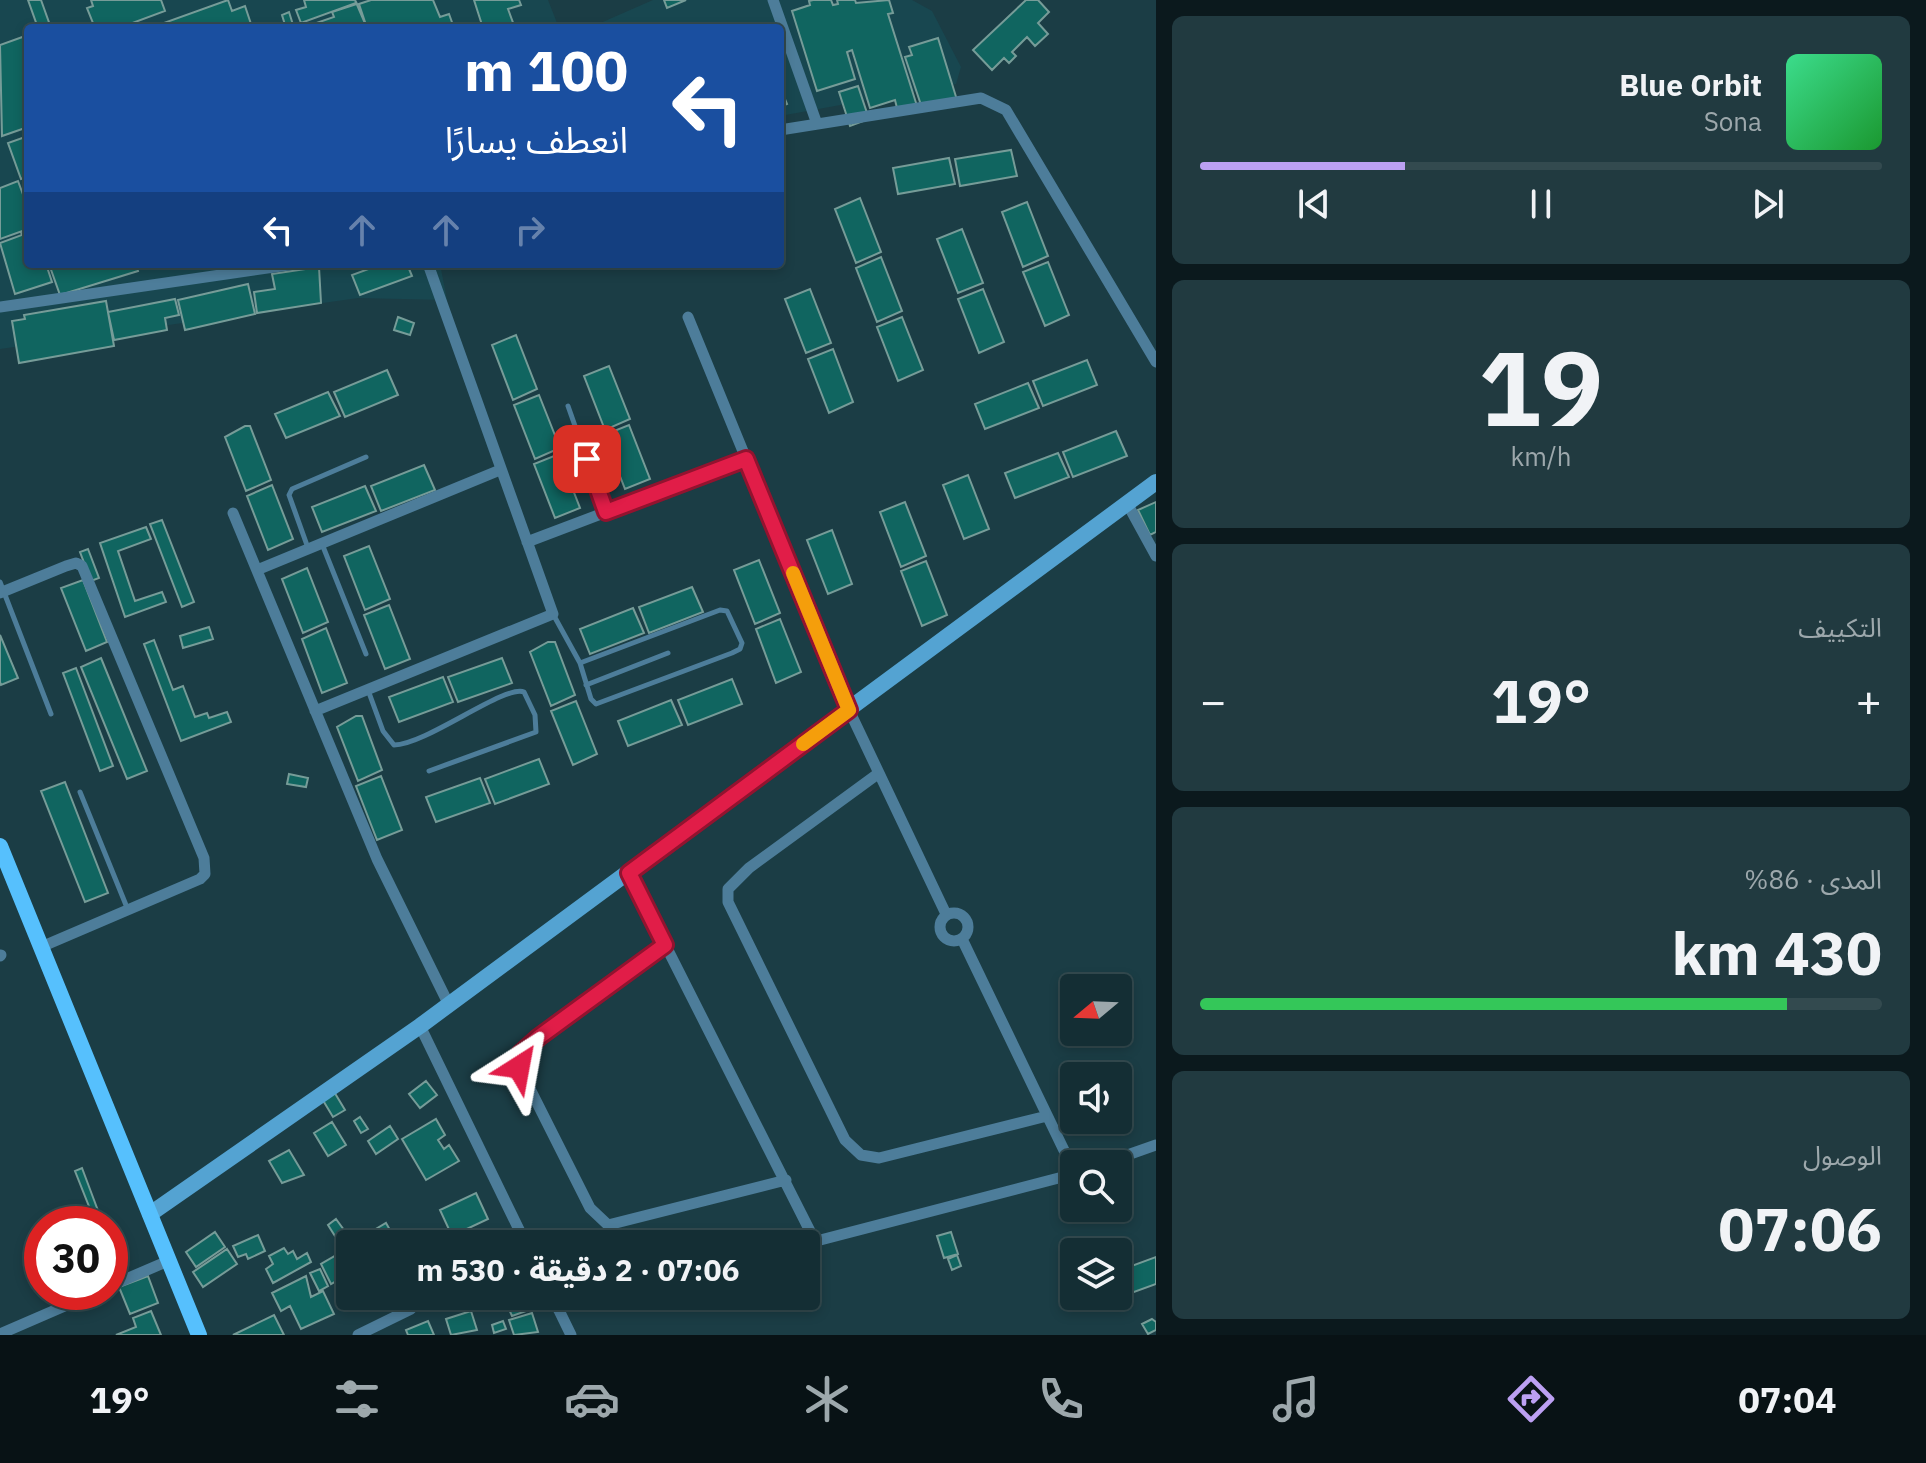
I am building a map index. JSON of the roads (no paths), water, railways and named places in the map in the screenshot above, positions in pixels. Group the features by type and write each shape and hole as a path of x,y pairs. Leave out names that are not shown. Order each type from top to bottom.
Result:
{"main road":[{"path":"0,846 199,1335"}],"street":[{"path":"773,0 782,24"},
{"path":"784,31 817,124"},
{"path":"784,129 981,98 1006,110 1156,362"},
{"path":"0,307 268,268"},
{"path":"315,711 553,614 429,268"},
{"path":"688,317 849,710 946,914"},
{"path":"527,542 746,459"},
{"path":"257,570 500,470"},
{"path":"150,1214 449,1005 1156,482"},
{"path":"1128,505 1156,556"},
{"path":"233,513 377,859 449,1005"},
{"path":"1,589 76,563 82,566 198,843 205,874 41,947"},
{"path":"879,773 749,868 728,889 728,902 845,1140 861,1155 879,1158 1047,1116"},
{"path":"629,873 786,1180 805,1230"},
{"path":"946,914 960,914 966,919 968,926 962,939"},
{"path":"946,914 941,920 941,935 954,941 962,939"},
{"path":"962,939 1063,1150"},
{"path":"665,945 520,1054 519,1067 590,1208 608,1225 786,1180"},
{"path":"420,1026 519,1230"},
{"path":"1132,1153 1156,1145"},
{"path":"820,1240 1060,1177"},
{"path":"128,1278 168,1261"},
{"path":"0,1334 55,1310"},
{"path":"358,1335 409,1310"},
{"path":"558,1310 571,1335"}],"lane":[{"path":"568,406 606,512"},
{"path":"308,549 289,495 292,489 366,457"},
{"path":"322,544 366,654"},
{"path":"1,589 51,714"},
{"path":"553,614 580,663 591,699 596,704 604,704 732,653 740,649 742,643 727,611 720,610 580,663"},
{"path":"586,685 668,653"},
{"path":"368,690 383,731 394,745 401,745 511,692 524,692 535,715 536,732 429,771"},
{"path":"80,792 128,910"}]}
